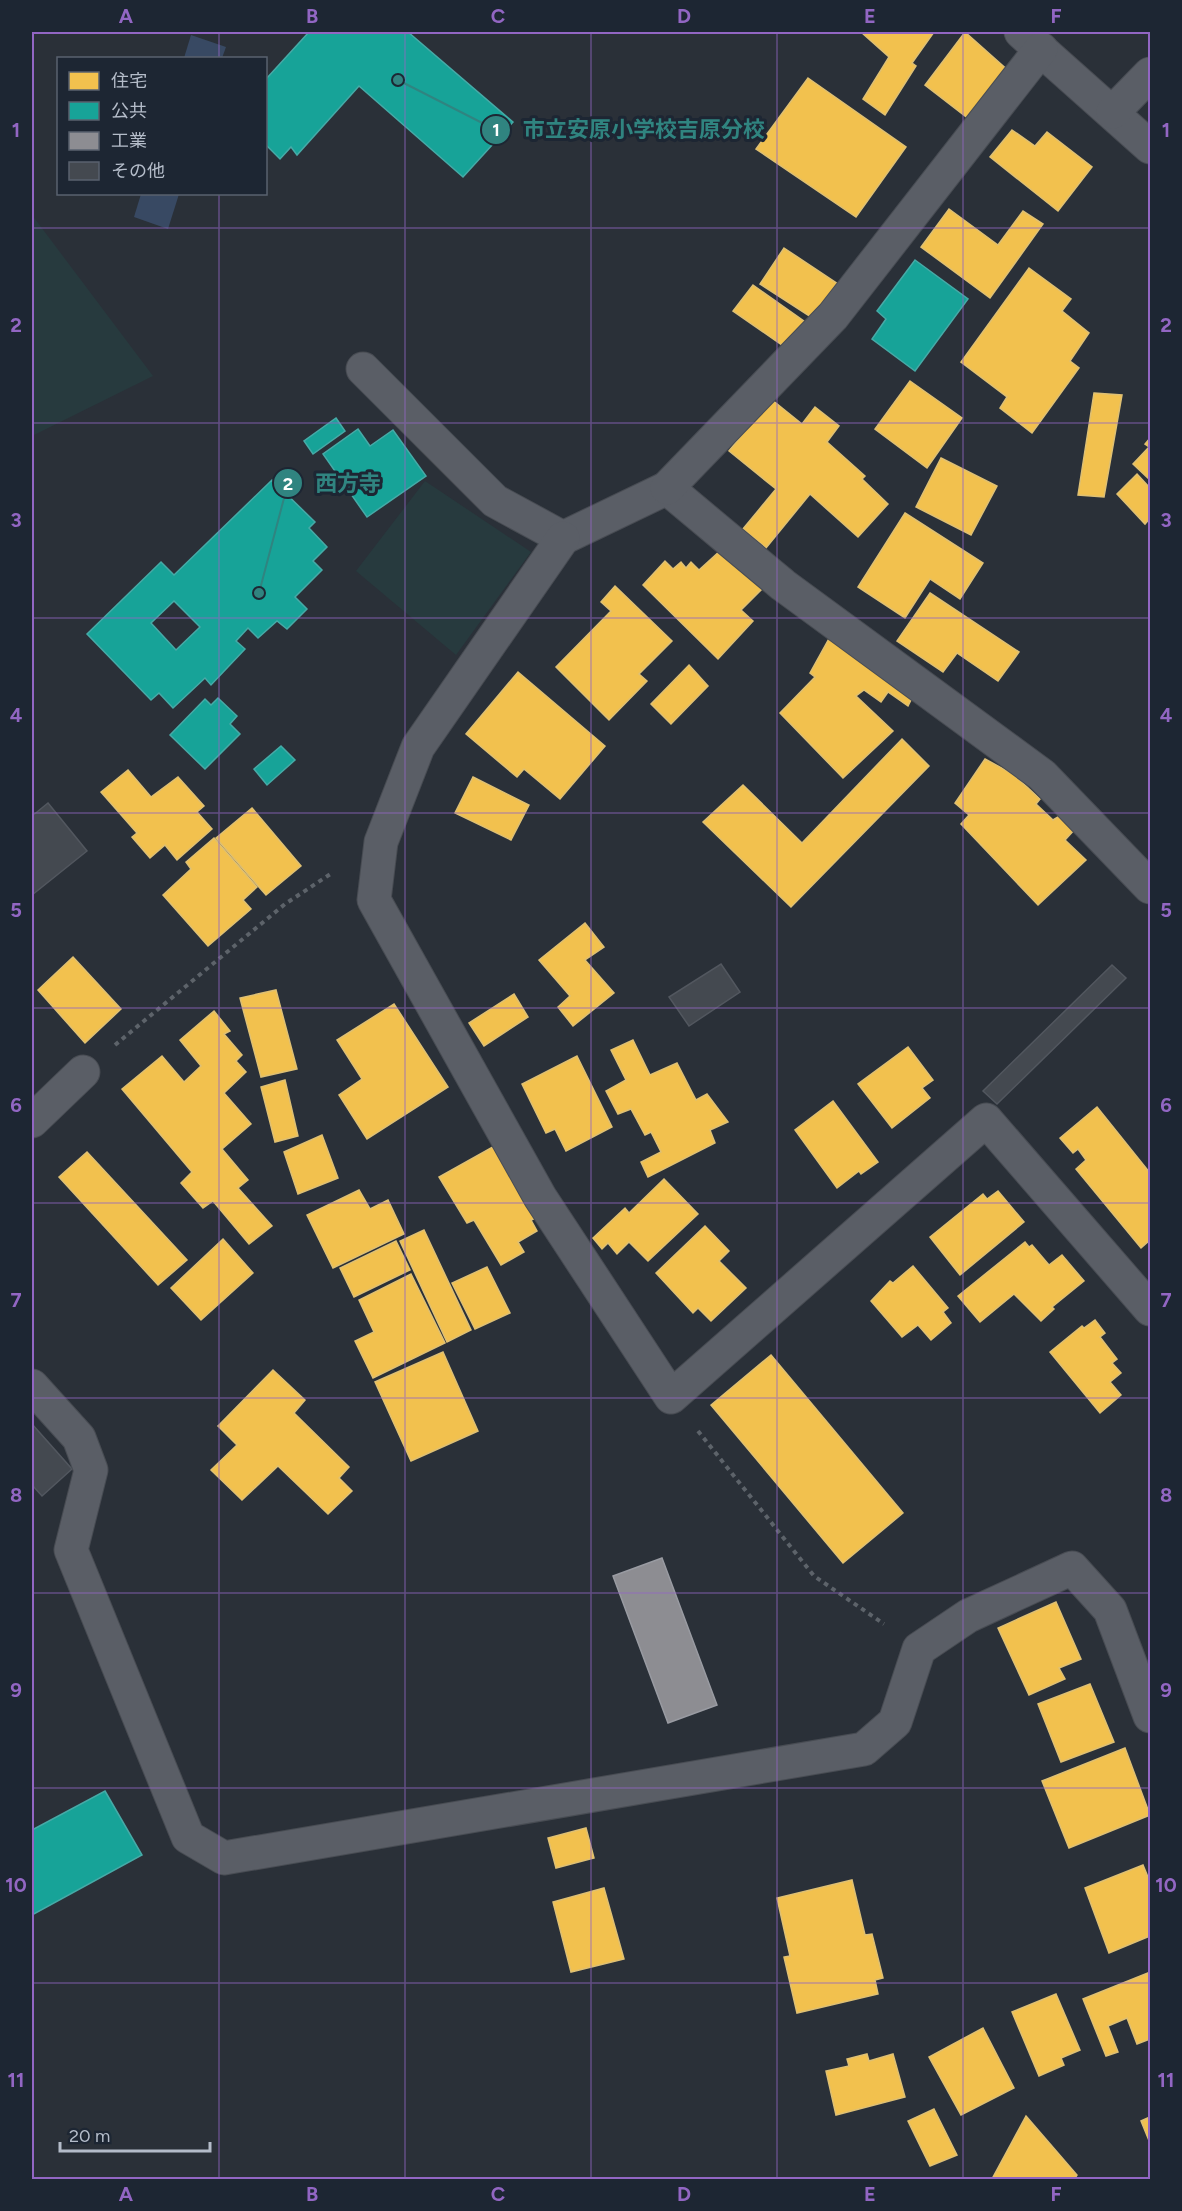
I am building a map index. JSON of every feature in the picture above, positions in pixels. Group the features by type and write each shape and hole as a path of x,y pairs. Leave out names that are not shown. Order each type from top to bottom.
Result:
{"street":[{"path":"1150,147 1031,40 833,316 668,488 563,538 418,747 381,842 374,900 540,1197 671,1397 986,1120 1150,1309"},
{"path":"1113,112 1150,74"},
{"path":"363,369 495,501 563,538"},
{"path":"668,488 783,585 1042,775 1150,887"},
{"path":"32,1121 84,1072"},
{"path":"32,1386 79,1438 91,1470 70,1550 188,1837 225,1858 864,1749 895,1722 919,1649 968,1616 1072,1568 1110,1610 1150,1716"}],"path":[{"path":"84,1072 285,904 381,842"},
{"path":"671,1397 814,1576 919,1649"}],"green space":[{"path":"32,215 153,376 32,436"},
{"path":"425,481 531,552 456,655 356,571"}],"water":[{"path":"191,35 226,47 222,57 184,57"},
{"path":"141,195 179,195 168,229 134,217"}],"building: 住宅":[{"path":"861,32 934,32 912,63 916,66 885,115 863,99 889,57"},
{"path":"965,32 1010,72 974,123 925,85"},
{"path":"808,78 906,147 856,217 756,149"},
{"path":"1012,130 1035,146 1047,132 1092,167 1058,211 990,157"},
{"path":"949,209 998,245 1023,211 1043,224 990,298 921,247"},
{"path":"784,248 838,284 814,319 760,284"},
{"path":"1029,268 1071,299 1062,311 1089,333 1070,361 1079,368 1032,433 1000,408 1007,397 961,362"},
{"path":"753,285 808,324 789,350 733,311"},
{"path":"910,381 962,418 927,468 875,429"},
{"path":"1094,393 1122,395 1104,497 1078,495"},
{"path":"771,399 802,424 815,407 839,426 827,442 865,476 862,479 888,504 858,537 810,494 766,548 743,529 776,489 729,451"},
{"path":"1150,438 1150,480 1133,464 1149,447 1145,444"},
{"path":"941,458 997,486 971,535 916,507"},
{"path":"1137,474 1150,488 1150,518 1145,524 1117,494"},
{"path":"905,513 983,563 960,599 930,579 905,618 858,587"},
{"path":"721,550 762,589 741,610 753,621 718,659 643,585 665,561 673,569 681,562 686,568 691,562 699,570"},
{"path":"615,586 672,641 639,674 647,681 609,720 556,667 611,611 601,602"},
{"path":"930,593 1019,652 998,681 957,653 943,672 897,641"},
{"path":"831,635 916,690 908,706 888,692 881,702 864,690 856,696 893,731 843,778 780,713 815,677 810,673"},
{"path":"689,665 708,686 671,724 651,704"},
{"path":"518,672 605,746 560,799 524,769 517,777 466,734"},
{"path":"902,739 929,766 791,907 703,822 743,785 802,843"},
{"path":"985,759 1013,774 1040,799 1036,804 1053,820 1063,814 1076,828 1065,840 1086,860 1038,905 961,824 969,815 955,803"},
{"path":"128,770 151,797 178,777 204,806 197,812 212,829 177,860 165,845 150,858 132,837 137,833 101,792"},
{"path":"473,777 529,805 511,840 455,813"},
{"path":"252,808 301,866 266,895 216,838"},
{"path":"214,838 257,887 243,900 251,909 208,946 163,895 191,869 186,862"},
{"path":"585,923 604,947 585,960 614,993 573,1026 558,1007 570,996 539,960"},
{"path":"73,957 121,1009 85,1043 38,990"},
{"path":"276,990 297,1069 261,1077 240,998"},
{"path":"514,994 528,1017 484,1046 469,1023"},
{"path":"394,1004 448,1087 367,1139 339,1095 362,1079 337,1040"},
{"path":"214,1011 230,1031 224,1034 242,1055 236,1061 246,1072 224,1093 251,1124 222,1149 248,1180 238,1188 272,1226 249,1244 213,1201 203,1208 181,1183 192,1172 122,1089 162,1056 184,1082 201,1066 180,1040"},
{"path":"633,1040 650,1075 677,1063 696,1100 707,1094 728,1122 710,1130 715,1143 648,1177 641,1162 661,1152 651,1132 645,1135 631,1109 618,1114 606,1091 626,1080 611,1050"},
{"path":"908,1047 933,1080 922,1088 930,1098 892,1128 858,1084"},
{"path":"577,1056 612,1127 566,1151 555,1129 546,1133 522,1084"},
{"path":"285,1080 298,1136 275,1142 261,1087"},
{"path":"833,1101 878,1162 861,1174 859,1171 837,1188 795,1130"},
{"path":"1097,1107 1150,1173 1150,1240 1141,1248 1076,1169 1086,1160 1078,1149 1073,1153 1060,1138"},
{"path":"322,1135 338,1178 298,1194 284,1152"},
{"path":"498,1144 536,1218 531,1220 537,1231 518,1242 524,1252 501,1265 474,1220 467,1223 439,1177"},
{"path":"87,1152 187,1260 158,1285 59,1177"},
{"path":"664,1179 698,1214 648,1261 629,1242 617,1254 608,1243 602,1249 593,1238 625,1208 629,1213"},
{"path":"359,1190 370,1209 388,1200 404,1234 333,1268 307,1215"},
{"path":"998,1191 1024,1222 960,1275 930,1237 983,1194 987,1199"},
{"path":"705,1226 729,1251 719,1261 746,1288 711,1321 698,1308 693,1313 656,1273"},
{"path":"424,1230 471,1330 447,1342 400,1241"},
{"path":"223,1239 253,1273 201,1320 171,1288"},
{"path":"396,1241 410,1270 354,1297 340,1268"},
{"path":"1025,1242 1029,1247 1032,1245 1049,1265 1062,1255 1084,1281 1052,1307 1054,1309 1041,1321 1014,1294 980,1322 958,1296"},
{"path":"913,1266 948,1308 943,1312 951,1323 931,1340 918,1325 902,1337 871,1301 890,1281 893,1283"},
{"path":"487,1267 510,1313 475,1329 452,1283"},
{"path":"411,1274 445,1343 373,1378 355,1341 374,1332 359,1300"},
{"path":"1095,1320 1105,1333 1100,1337 1117,1359 1112,1363 1121,1373 1110,1382 1121,1395 1100,1413 1050,1352 1082,1326 1084,1328"},
{"path":"443,1352 478,1431 411,1461 375,1382"},
{"path":"771,1355 903,1513 843,1563 711,1405"},
{"path":"273,1370 305,1400 294,1413 349,1467 339,1478 352,1491 328,1514 278,1466 242,1500 211,1470 237,1445 218,1426"},
{"path":"1056,1602 1081,1659 1059,1668 1065,1679 1029,1695 998,1628"},
{"path":"1090,1684 1114,1742 1061,1762 1038,1704"},
{"path":"1125,1748 1150,1815 1069,1848 1042,1781"},
{"path":"586,1828 594,1858 556,1868 548,1838"},
{"path":"1143,1865 1150,1882 1150,1936 1109,1953 1085,1888"},
{"path":"852,1880 865,1935 872,1934 883,1978 875,1980 878,1994 797,2013 784,1957 790,1956 777,1898"},
{"path":"604,1888 624,1959 571,1972 553,1902"},
{"path":"1150,1972 1150,2039 1137,2044 1127,2018 1108,2026 1118,2052 1106,2056 1083,1999"},
{"path":"1056,1994 1080,2050 1061,2058 1064,2065 1039,2076 1012,2012"},
{"path":"983,2028 1014,2088 961,2115 929,2057"},
{"path":"867,2054 869,2061 893,2054 905,2097 836,2115 826,2071 849,2066 847,2059"},
{"path":"934,2109 957,2155 930,2166 908,2121"},
{"path":"1026,2116 1077,2175 1074,2180 992,2179"},
{"path":"1150,2117 1150,2143 1141,2121"}],"building: 公共":[{"path":"309,32 408,32 513,122 463,177 359,86 297,155 291,147 280,159 267,146 267,78"},
{"path":"915,260 968,299 915,371 872,339 886,319 877,311"},
{"path":"336,418 345,431 313,454 304,441"},
{"path":"358,429 370,446 393,430 426,476 367,517 323,454"},
{"path":"272,480 315,522 309,528 327,547 313,561 322,570 295,597 307,609 287,629 277,621 258,638 248,628 236,641 245,649 211,685 205,678 173,708 159,693 151,700 87,634 161,562 174,575","holes":["174,601 200,627 176,650 151,623"]},
{"path":"218,698 237,716 230,724 240,734 205,769 170,735 205,699 211,705"},
{"path":"281,746 295,760 267,785 254,769"},
{"path":"105,1791 142,1855 32,1915 32,1830"}],"building: 工業":[{"path":"662,1558 717,1705 668,1723 613,1576"}],"building: その他":[{"path":"48,803 87,851 32,895 32,816"},
{"path":"721,964 740,992 689,1026 669,997"},
{"path":"1112,965 1126,978 997,1104 983,1091"},
{"path":"32,1424 72,1469 42,1496 32,1485"}],"place":[{"name":"市立安原小学校吉原分校","path":"398,80"},
{"name":"西方寺","path":"259,593"}]}
